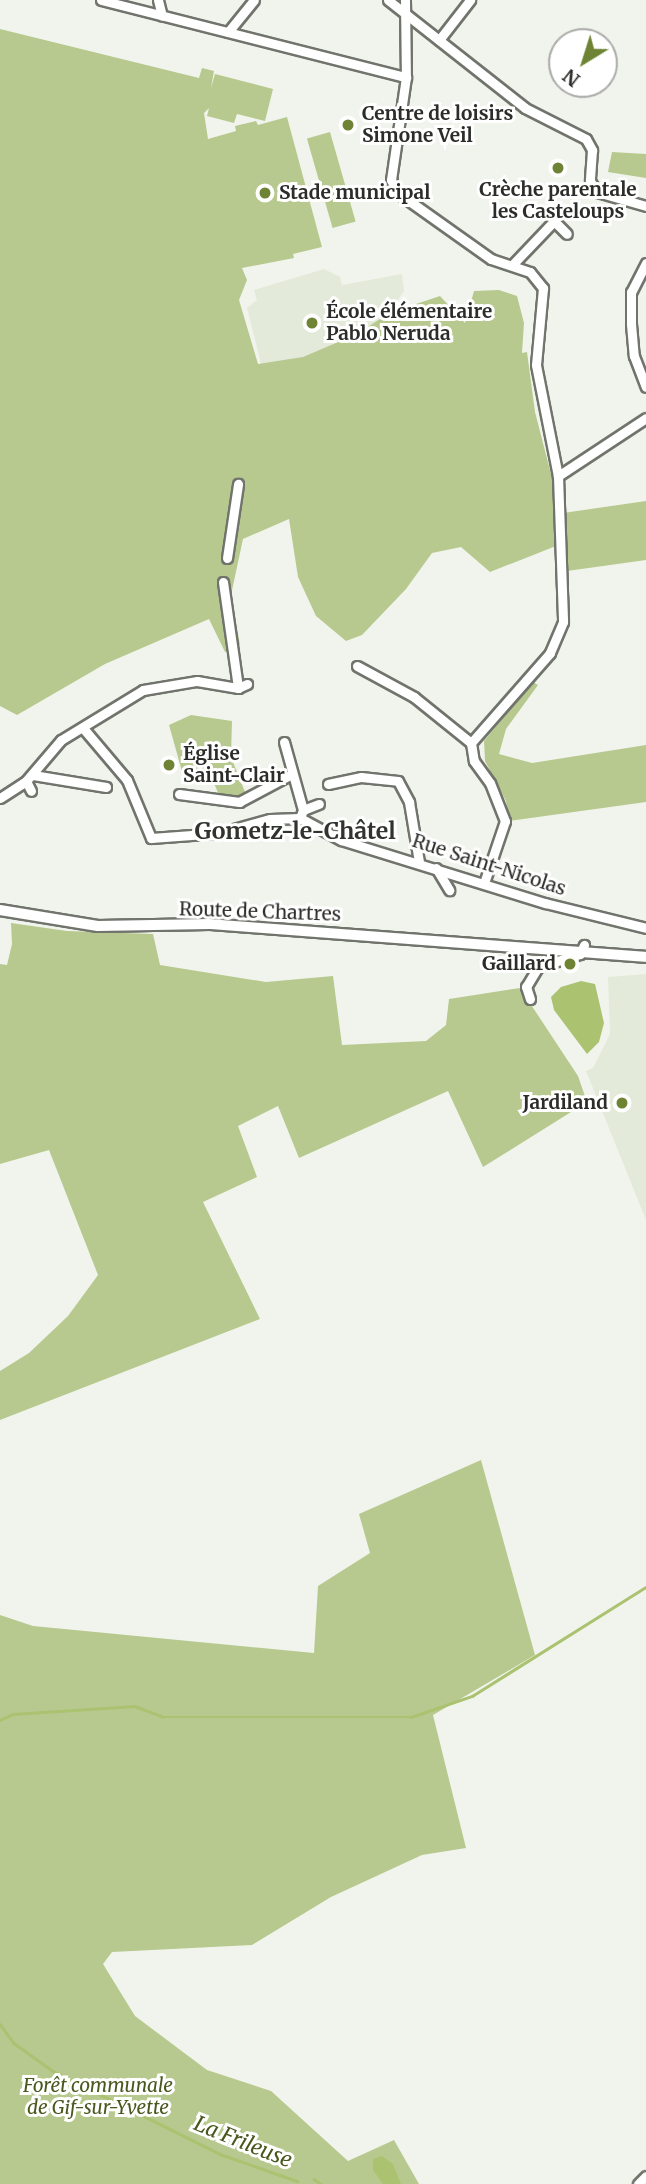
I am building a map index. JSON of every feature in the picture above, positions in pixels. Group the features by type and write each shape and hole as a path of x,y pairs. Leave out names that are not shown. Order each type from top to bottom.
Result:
{"main road":[{"name":"Route de Chartres","path":"0,910 98,926 209,924 646,950"},
{"name":"Route de Chartres","path":"584,948 646,957"}],"street":[{"path":"101,0 407,76"},
{"path":"228,32 254,0"},
{"path":"388,0 525,108 583,137 592,150 590,177 597,192 646,206"},
{"path":"405,0 407,76 403,117 391,180 398,193 491,259 513,264 538,278 543,288 536,366 558,476 561,633 540,666 471,743"},
{"path":"439,40 470,0"},
{"path":"159,1 162,16"},
{"path":"513,264 554,220 567,234"},
{"path":"646,263 631,292 631,324 634,356 646,387"},
{"path":"558,476 646,418"},
{"path":"227,558 238,484"},
{"path":"0,798 29,778 61,740 143,690 197,681 242,686 223,582"},
{"path":"358,666 414,696 471,743 474,761 490,783 505,821 484,883"},
{"path":"83,728 127,780 151,838 219,833 270,819 301,814 319,804"},
{"path":"284,743 301,814"},
{"path":"179,794 239,802 290,775"},
{"path":"328,785 361,777 398,781 409,802 419,862"},
{"path":"29,778 106,787"},
{"path":"29,778 31,791"},
{"name":"Rue Saint-Nicolas","path":"301,814 329,836 646,928"},
{"path":"436,868 449,890"},
{"path":"530,999 526,987 538,967 584,948"},
{"path":"638,2184 646,2176"}],"shaded area":[{"name":"École élémentaire Pablo Neruda","path":"324,269 340,277 342,285 402,274 404,291 389,313 357,334 303,358 261,364 247,308 257,300 254,290"},
{"name":"Jardiland","path":"646,974 646,1220 586,1071 593,1068 610,1034 608,977"},
{"path":"581,981 595,984 604,1023 599,1042 587,1054 554,1010 551,997 561,987"},
{"path":"382,2156 393,2164 401,2184 383,2184 373,2170 373,2159"}],"green space":[{"path":"0,29 199,78 202,68 214,71 211,88 215,74 273,89 265,121 237,114 234,123 207,116 209,108 204,113 208,139 236,131 235,126 256,121 258,125 287,117 322,247 293,254 294,258 242,268 247,280 239,300 258,364 303,357 357,334 389,313 440,296 465,323 474,291 499,290 517,296 524,323 522,353 527,352 535,412 552,478 556,546 490,572 461,547 432,553 406,589 362,635 346,641 316,616 298,577 289,519 243,539 231,595 240,645 225,652 209,619 105,664 17,715 0,706"},
{"path":"330,132 356,221 333,228 307,139"},
{"path":"612,152 646,154 646,178 608,172"},
{"path":"646,501 646,560 567,571 563,513"},
{"path":"533,682 538,685 506,729 499,754 532,763 646,745 646,802 509,821 506,801 485,761 484,741"},
{"path":"191,715 232,721 231,757 247,797 220,797 209,772 185,782 169,725"},
{"path":"11,923 67,931 153,934 160,965 266,982 333,976 342,1045 426,1041 446,1025 449,999 520,988 578,1076 587,1102 483,1167 448,1091 299,1158 278,1106 238,1126 257,1177 203,1202 260,1319 0,1420 0,1371 29,1353 68,1316 98,1275 49,1150 0,1164 0,964 7,965 12,944"},
{"name":"Forêt communale de Gif-sur-Yvette","path":"481,1460 535,1655 433,1715 466,1848 422,1855 331,1897 252,1945 112,1952 103,1964 135,2016 207,2070 271,2091 348,2161 394,2140 419,2184 0,2184 0,1615 33,1626 314,1653 318,1586 370,1553 359,1514"}],"waterway":[{"path":"0,1720 13,1714 135,1706 163,1717 411,1717 472,1696 646,1587"},
{"name":"La Frileuse","path":"0,2024 14,2043 53,2071 220,2154 297,2181"},
{"name":"La Frileuse","path":"314,2179 321,2184"}],"place":[{"name":"Centre de loisirs Simone Veil","path":"348,125"},
{"name":"Crèche parentale les Casteloups","path":"558,168"},
{"name":"Stade municipal","path":"265,193"},
{"name":"École élémentaire Pablo Neruda","path":"312,323"},
{"name":"Église Saint-Clair","path":"169,765"},
{"name":"Gaillard","path":"570,964"},
{"name":"Jardiland","path":"622,1103"}],"district":[{"name":"Gometz-le-Châtel","path":"295,831"}]}
